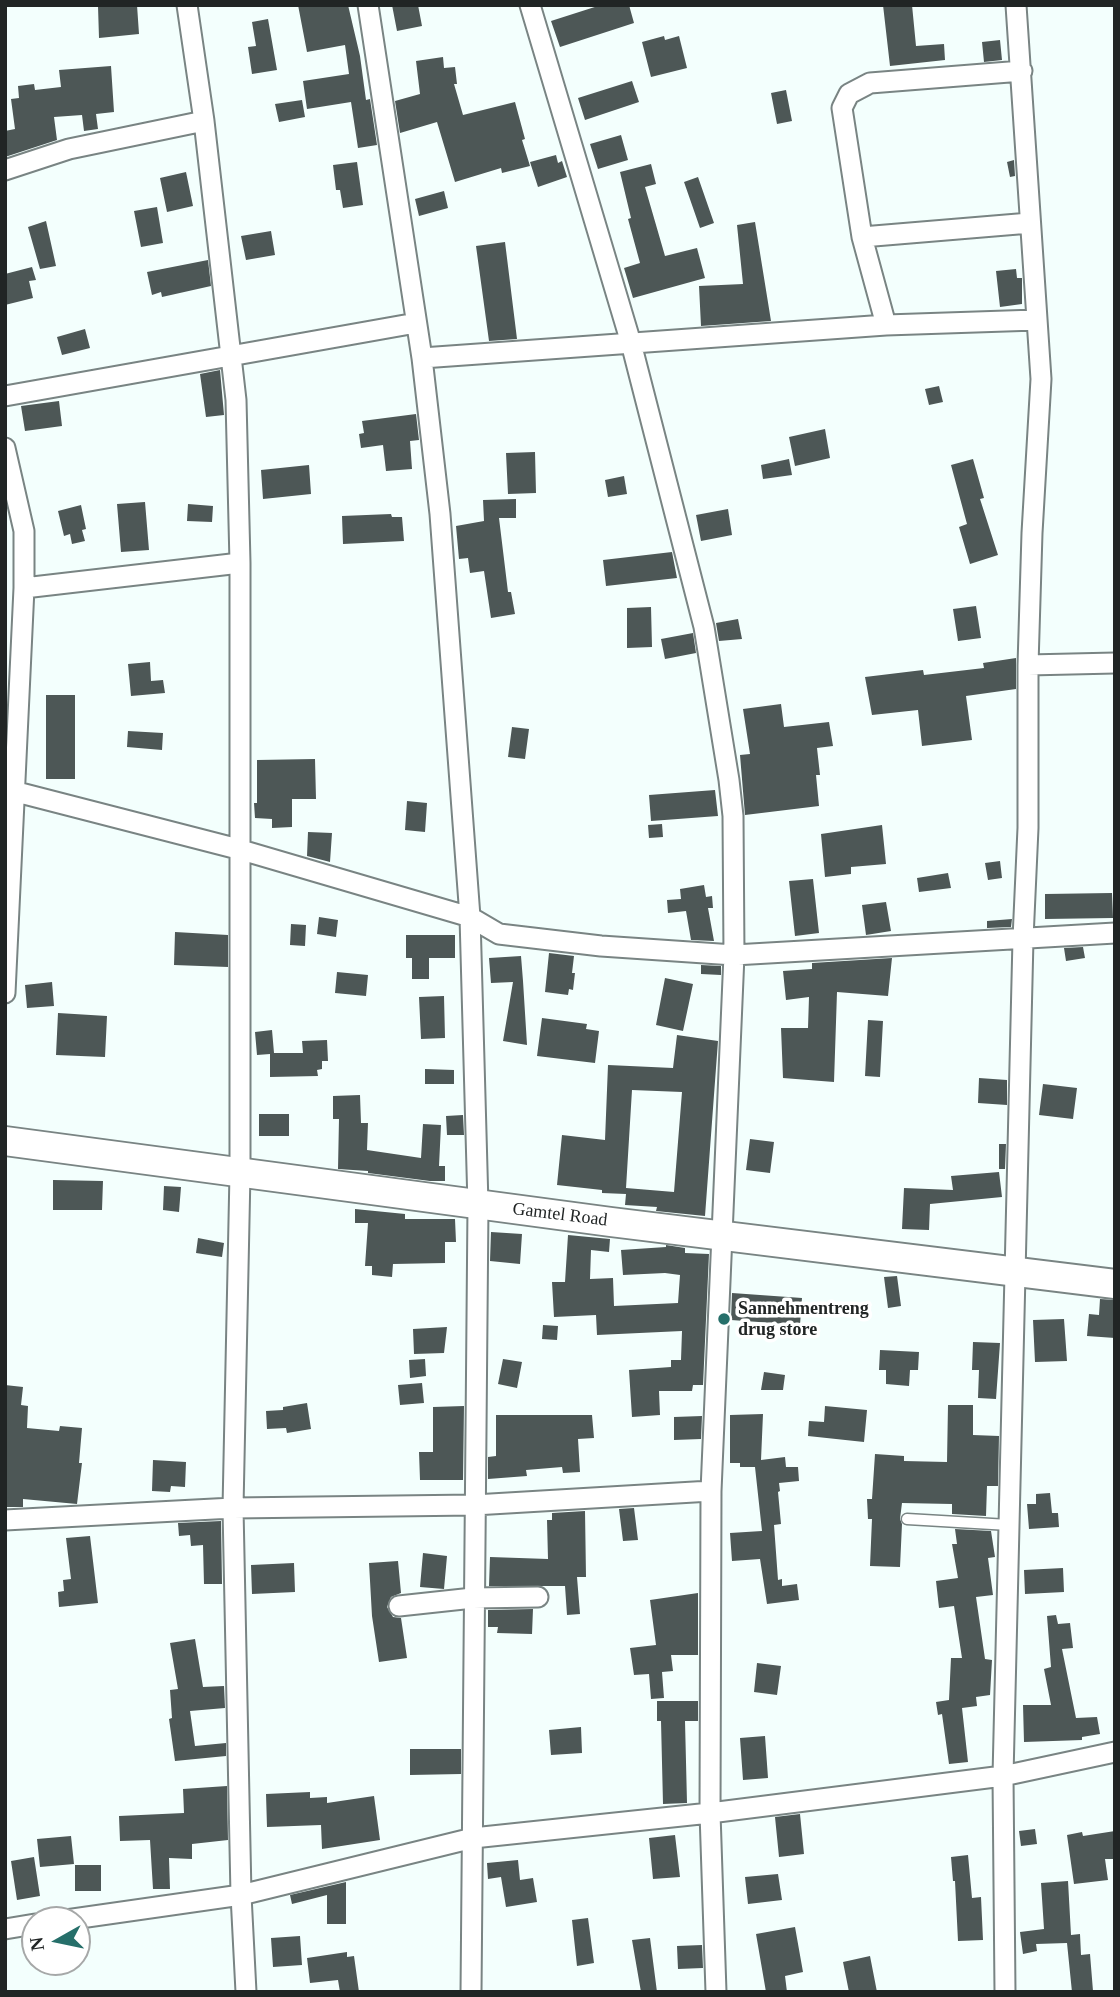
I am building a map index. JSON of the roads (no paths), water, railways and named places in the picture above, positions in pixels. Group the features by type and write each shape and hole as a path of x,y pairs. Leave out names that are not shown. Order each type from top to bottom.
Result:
{"street":[{"path":"187,5 204,121 236,400 240,563 240,1173 233,1508 246,1992"},
{"path":"368,5 422,358 440,514 470,918 478,1205 471,1992"},
{"path":"530,5 631,343 704,627 733,816 734,954 711,1491 710,1813 716,1992"},
{"path":"1005,1992 1003,1776 1028,828 1028,665 1041,379 1016,5"},
{"path":"886,325 862,237 842,108 849,94 870,83 1022,72"},
{"path":"5,170 69,149 204,121"},
{"path":"862,237 1030,223"},
{"path":"422,358 886,325 1036,320"},
{"path":"5,396 416,323"},
{"path":"5,448 24,588 10,791 5,993"},
{"path":"24,588 240,563"},
{"path":"1028,665 1115,663"},
{"path":"10,791 238,849 470,918 499,934 601,946 734,954 1115,933"},
{"name":"Gamtel Road","path":"5,1141 478,1205 1115,1284"},
{"path":"5,1520 233,1508 474,1505 711,1491"},
{"path":"400,1606 473,1598 538,1597"},
{"path":"91,1916 242,1895 473,1838 710,1813 1003,1776 1115,1752"}],"lane":[{"path":"907,1519 1009,1525"}],"place":[{"name":"Sannehmentreng drug store","path":"724,1319"}]}
